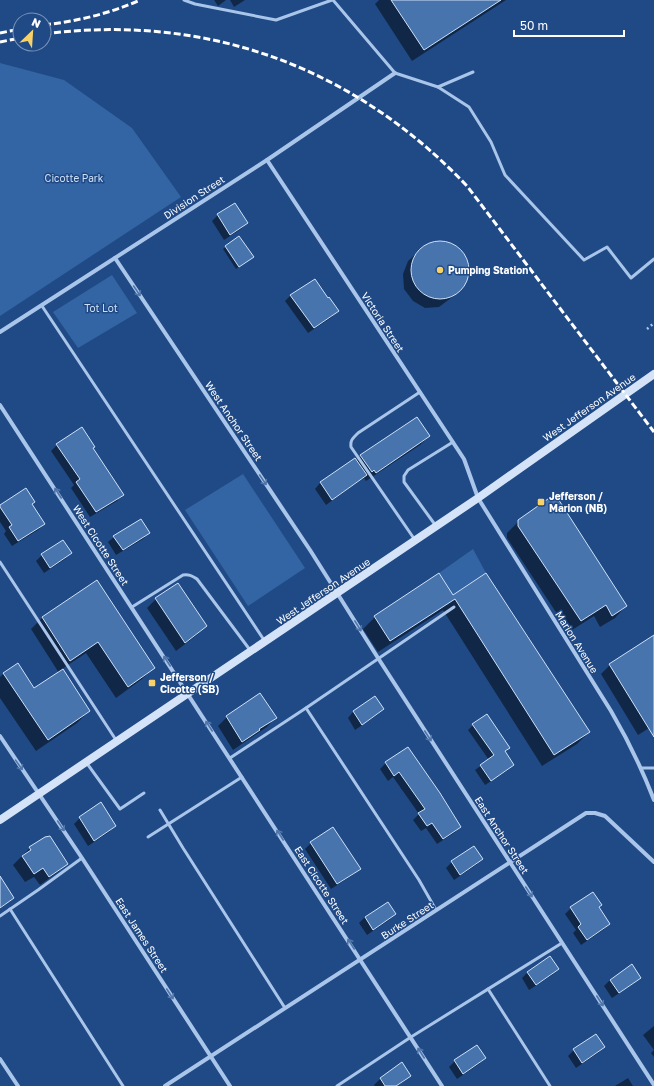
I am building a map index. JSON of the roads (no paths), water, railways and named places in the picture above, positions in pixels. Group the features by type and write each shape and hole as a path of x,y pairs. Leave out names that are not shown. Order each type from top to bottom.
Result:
{"main road":[{"name":"West Jefferson Avenue","path":"0,820 478,498 654,374"}],"street":[{"name":"Division Street","path":"0,332 267,160 395,74"},
{"name":"Victoria Street","path":"267,160 464,458 478,498"},
{"name":"West Anchor Street","path":"115,258 306,544 337,593"},
{"name":"West Cicotte Street","path":"0,405 188,693"},
{"name":"Marion Avenue","path":"478,498 611,711 629,742 654,800"},
{"name":"East Anchor Street","path":"337,593 654,1085"},
{"name":"East Cicotte Street","path":"188,693 442,1086"},
{"name":"East James Street","path":"0,736 82,858 230,1086"},
{"name":"Burke Street","path":"165,1086 586,813 595,813 605,816 654,862"},
{"path":"0,1059 18,1086"}],"lane":[{"path":"184,0 195,4 276,20 333,0 395,74 438,87 468,107 491,142 505,175 584,260 607,247 631,278 654,259"},
{"path":"438,87 473,72"},
{"path":"42,306 265,642"},
{"path":"415,540 350,447 350,443 358,433 420,392"},
{"path":"436,526 404,482 404,476 408,470 453,442"},
{"path":"0,562 117,741"},
{"path":"132,607 184,575 192,575 197,579 251,651"},
{"path":"230,758 454,607"},
{"path":"306,708 419,880 436,910"},
{"path":"86,762 120,809 144,793"},
{"path":"641,768 654,768"},
{"path":"148,837 242,776"},
{"path":"160,810 285,1008"},
{"path":"0,916 82,858"},
{"path":"10,909 123,1086"},
{"path":"338,1086 411,1037 562,943"},
{"path":"488,989 550,1086"}],"railway":[{"path":"52,24 93,16 140,0"},
{"path":"52,33 104,30 163,32 220,41 274,58 326,80 376,109 423,144 467,186 654,432"},
{"path":"0,33 12,31"},
{"path":"0,42 12,40"}],"place":[{"name":"Pumping Station","path":"440,270"},
{"name":"Jefferson / Marion (NB)","path":"541,502"},
{"name":"Jefferson / Cicotte (SB)","path":"152,683"}],"park label":[{"name":"Cicotte Park","path":"74,178"},
{"name":"Tot Lot","path":"101,308"}]}
